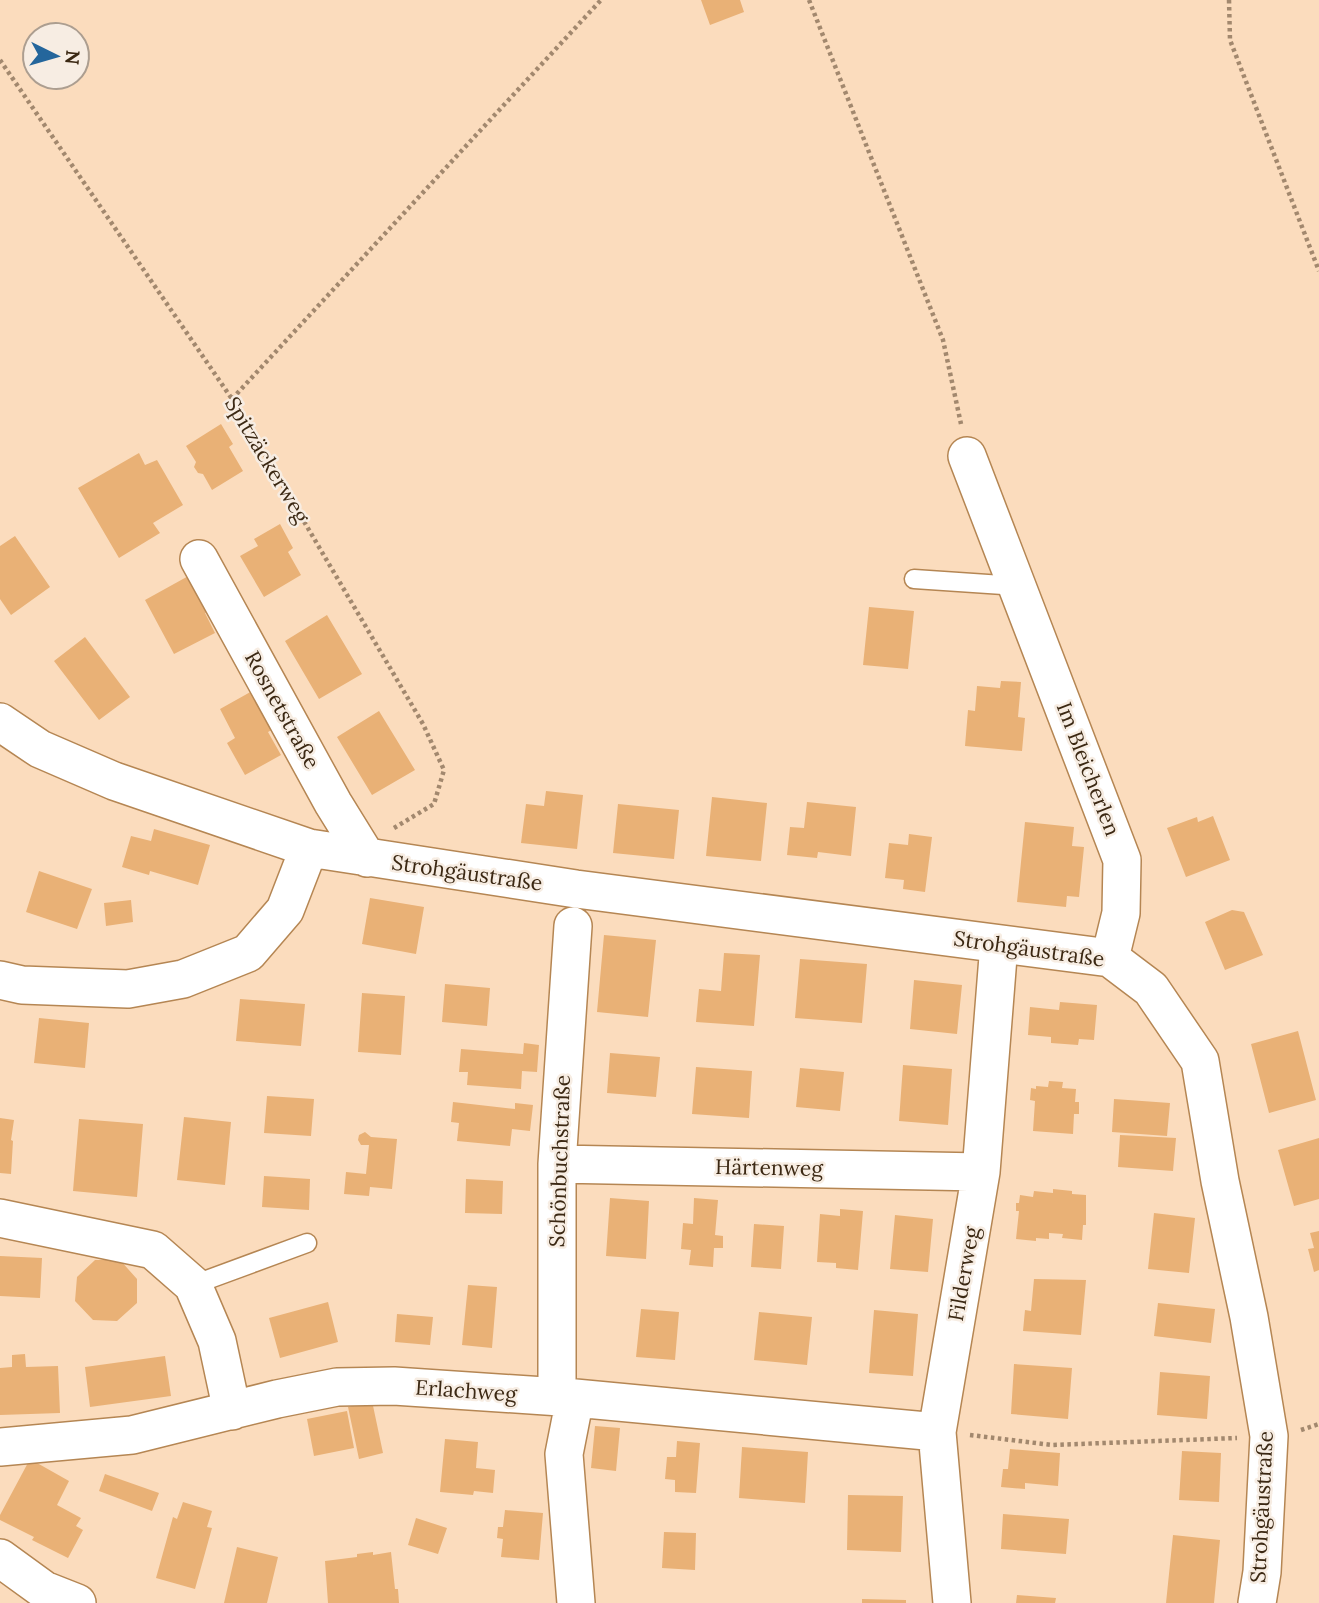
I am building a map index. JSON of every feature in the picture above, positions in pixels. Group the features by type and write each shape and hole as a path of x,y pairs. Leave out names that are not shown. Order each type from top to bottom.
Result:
{"street":[{"name":"Im Bleicherlen","path":"967,456 1122,860 1121,913 1110,958"},
{"name":"Rosnetstraße","path":"199,559 333,803 367,858"},
{"path":"0,722 40,750 114,781 309,848 285,909 248,953 183,979 128,989 22,985 0,980"},
{"name":"Strohgäustraße","path":"309,848 576,889 1110,958 1151,989 1199,1061 1220,1181 1249,1317 1269,1436 1262,1572 1257,1603"},
{"name":"Schönbuchstraße","path":"573,926 557,1164 566,1398 564,1454 576,1603"},
{"name":"Filderweg","path":"952,1603 937,1432 981,1172 999,944"},
{"name":"Härtenweg","path":"557,1164 981,1172"},
{"path":"0,1218 153,1250 193,1284 217,1341 232,1411"},
{"name":"Erlachweg","path":"0,1447 132,1435 337,1387 394,1386 566,1398 937,1432"},
{"path":"0,1558 44,1590 77,1603"}],"lane":[{"path":"914,579 1017,586"},
{"path":"193,1284 307,1244"}],"path":[{"path":"232,399 601,0"},
{"path":"809,0 943,340 967,456"},
{"path":"1229,0 1230,40 1319,271"},
{"name":"Spitzäckerweg","path":"0,60 232,399 423,724 444,770 434,804 378,838 367,858"},
{"path":"937,1432 1052,1445 1269,1436"}],"building":[{"path":"701,0 740,0 744,12 710,25"},
{"path":"221,424 233,444 229,447 243,471 212,490 203,474 198,473 194,467 196,462 186,446"},
{"path":"139,453 145,465 157,460 183,505 153,523 160,533 119,558 78,488"},
{"path":"280,524 293,548 288,552 301,575 264,597 240,556 258,546 254,539"},
{"path":"15,536 50,587 11,615 0,599 0,546"},
{"path":"192,574 211,610 205,613 215,633 174,654 145,600"},
{"path":"869,607 914,611 908,669 863,665"},
{"path":"327,615 362,674 319,699 285,641"},
{"path":"85,637 130,697 99,720 54,661"},
{"path":"1001,681 1021,682 1018,717 1025,718 1022,751 965,746 968,710 975,711 977,686 1000,688"},
{"path":"254,690 275,728 268,732 281,755 245,775 227,743 235,738 220,709"},
{"path":"379,711 415,770 372,795 337,737"},
{"path":"546,791 583,795 577,849 521,843 526,804 544,806"},
{"path":"712,797 767,803 761,861 706,856"},
{"path":"807,802 856,807 851,856 818,852 817,858 787,855 790,827 804,828"},
{"path":"618,804 679,810 674,859 613,853"},
{"path":"1213,816 1230,860 1186,877 1167,828 1197,817 1198,822"},
{"path":"1025,822 1074,827 1072,846 1084,847 1079,897 1067,896 1066,907 1017,902"},
{"path":"154,829 210,845 198,885 150,871 149,875 122,867 131,836 151,841"},
{"path":"909,834 932,837 925,892 903,889 904,880 885,878 889,843 908,845"},
{"path":"39,871 92,889 77,929 26,912"},
{"path":"370,898 424,907 416,954 362,944"},
{"path":"131,900 133,922 106,926 104,903"},
{"path":"1232,910 1244,912 1263,955 1225,970 1205,922"},
{"path":"604,935 656,940 648,1017 597,1012"},
{"path":"724,953 760,955 754,1026 696,1022 699,989 721,991"},
{"path":"800,959 867,964 862,1023 795,1018"},
{"path":"914,980 962,985 957,1034 910,1029"},
{"path":"445,984 490,988 487,1026 442,1022"},
{"path":"362,993 405,996 401,1055 358,1052"},
{"path":"240,999 305,1004 301,1046 236,1041"},
{"path":"1060,1002 1097,1005 1094,1040 1079,1039 1078,1045 1051,1043 1051,1037 1028,1035 1030,1007 1059,1010"},
{"path":"39,1018 89,1023 85,1068 34,1063"},
{"path":"1298,1031 1316,1100 1269,1113 1251,1044"},
{"path":"524,1043 539,1045 537,1072 522,1071 521,1089 467,1085 468,1072 459,1072 461,1049 523,1054"},
{"path":"610,1053 660,1057 656,1097 607,1093"},
{"path":"903,1065 952,1069 948,1125 899,1121"},
{"path":"696,1067 752,1071 749,1118 692,1114"},
{"path":"800,1068 844,1072 840,1111 796,1107"},
{"path":"1049,1081 1063,1082 1062,1088 1076,1089 1075,1102 1079,1102 1079,1114 1074,1114 1073,1134 1033,1131 1035,1101 1030,1100 1031,1088 1048,1087"},
{"path":"267,1096 314,1099 311,1136 264,1133"},
{"path":"1114,1099 1170,1103 1167,1136 1112,1132"},
{"path":"453,1102 515,1109 515,1103 533,1105 530,1131 512,1129 510,1146 457,1141 459,1123 451,1122"},
{"path":"184,1117 231,1122 225,1185 177,1180"},
{"path":"0,1118 14,1120 11,1174 0,1173"},
{"path":"79,1119 143,1124 137,1197 73,1191"},
{"path":"365,1132 371,1137 397,1139 392,1189 370,1187 369,1196 344,1194 346,1172 366,1174 369,1145 361,1145 358,1140 359,1135"},
{"path":"1120,1135 1176,1138 1173,1171 1118,1167"},
{"path":"1319,1138 1319,1199 1294,1206 1278,1150"},
{"path":"264,1176 310,1179 309,1210 262,1207"},
{"path":"466,1179 503,1181 502,1214 465,1213"},
{"path":"1053,1189 1086,1195 1086,1225 1083,1225 1082,1240 1062,1238 1063,1234 1049,1233 1049,1239 1016,1239 1019,1211 1016,1211 1016,1203 1019,1203 1020,1195 1033,1197 1034,1191 1053,1193"},
{"path":"610,1198 649,1201 646,1259 606,1256"},
{"path":"694,1198 718,1200 715,1235 723,1236 723,1248 714,1248 713,1267 689,1265 691,1250 681,1249 683,1223 693,1224"},
{"path":"840,1209 863,1211 858,1270 836,1268 836,1263 817,1262 820,1214 840,1216"},
{"path":"1154,1213 1195,1218 1189,1273 1148,1269"},
{"path":"895,1215 933,1219 928,1272 890,1269"},
{"path":"754,1224 784,1226 781,1269 751,1267"},
{"path":"1319,1231 1319,1270 1314,1272 1308,1249 1314,1248 1310,1233"},
{"path":"0,1256 42,1258 40,1298 0,1296"},
{"path":"95,1260 120,1260 137,1279 137,1303 117,1321 93,1320 75,1301 77,1277"},
{"path":"1034,1279 1086,1280 1081,1335 1023,1331 1025,1310 1031,1311"},
{"path":"468,1285 497,1287 492,1348 462,1345"},
{"path":"328,1302 338,1342 280,1358 269,1318"},
{"path":"1158,1303 1215,1309 1211,1343 1154,1336"},
{"path":"641,1309 679,1312 675,1360 636,1357"},
{"path":"874,1310 918,1314 913,1376 869,1373"},
{"path":"759,1312 812,1317 807,1365 754,1360"},
{"path":"397,1314 433,1317 430,1345 395,1342"},
{"path":"25,1354 26,1367 58,1366 60,1413 0,1415 0,1368 12,1367 12,1355"},
{"path":"165,1356 171,1396 90,1407 85,1367"},
{"path":"1014,1364 1072,1368 1068,1419 1011,1414"},
{"path":"1160,1372 1210,1376 1207,1419 1157,1415"},
{"path":"372,1401 383,1453 359,1459 348,1407"},
{"path":"347,1411 354,1448 314,1456 307,1419"},
{"path":"595,1426 620,1428 616,1471 591,1468"},
{"path":"445,1439 478,1442 476,1468 495,1470 493,1493 474,1491 473,1495 440,1492"},
{"path":"677,1441 700,1443 696,1493 675,1492 675,1480 665,1479 667,1457 676,1457"},
{"path":"742,1447 808,1452 805,1503 739,1498"},
{"path":"1010,1449 1060,1453 1058,1486 1025,1483 1025,1489 1001,1487 1003,1469 1008,1469"},
{"path":"1182,1451 1221,1453 1219,1502 1179,1500"},
{"path":"30,1459 69,1481 57,1505 81,1518 76,1526 83,1530 68,1558 0,1520 0,1515"},
{"path":"105,1474 159,1493 152,1511 99,1491"},
{"path":"848,1495 903,1496 901,1552 847,1550"},
{"path":"183,1502 212,1511 207,1527 212,1528 195,1589 156,1578 173,1517 177,1519"},
{"path":"505,1510 543,1513 539,1560 501,1557 503,1539 497,1538 498,1527 503,1527"},
{"path":"1003,1514 1069,1519 1066,1554 1001,1549"},
{"path":"416,1518 447,1528 438,1554 408,1545"},
{"path":"664,1532 696,1533 695,1570 662,1568"},
{"path":"1173,1535 1220,1540 1214,1603 1166,1603"},
{"path":"237,1547 278,1557 267,1603 224,1603"},
{"path":"373,1552 373,1555 391,1552 399,1603 328,1603 325,1561"},
{"path":"1017,1595 1056,1598 1055,1603 1016,1603"},
{"path":"862,1599 906,1600 906,1603 862,1603"}]}
